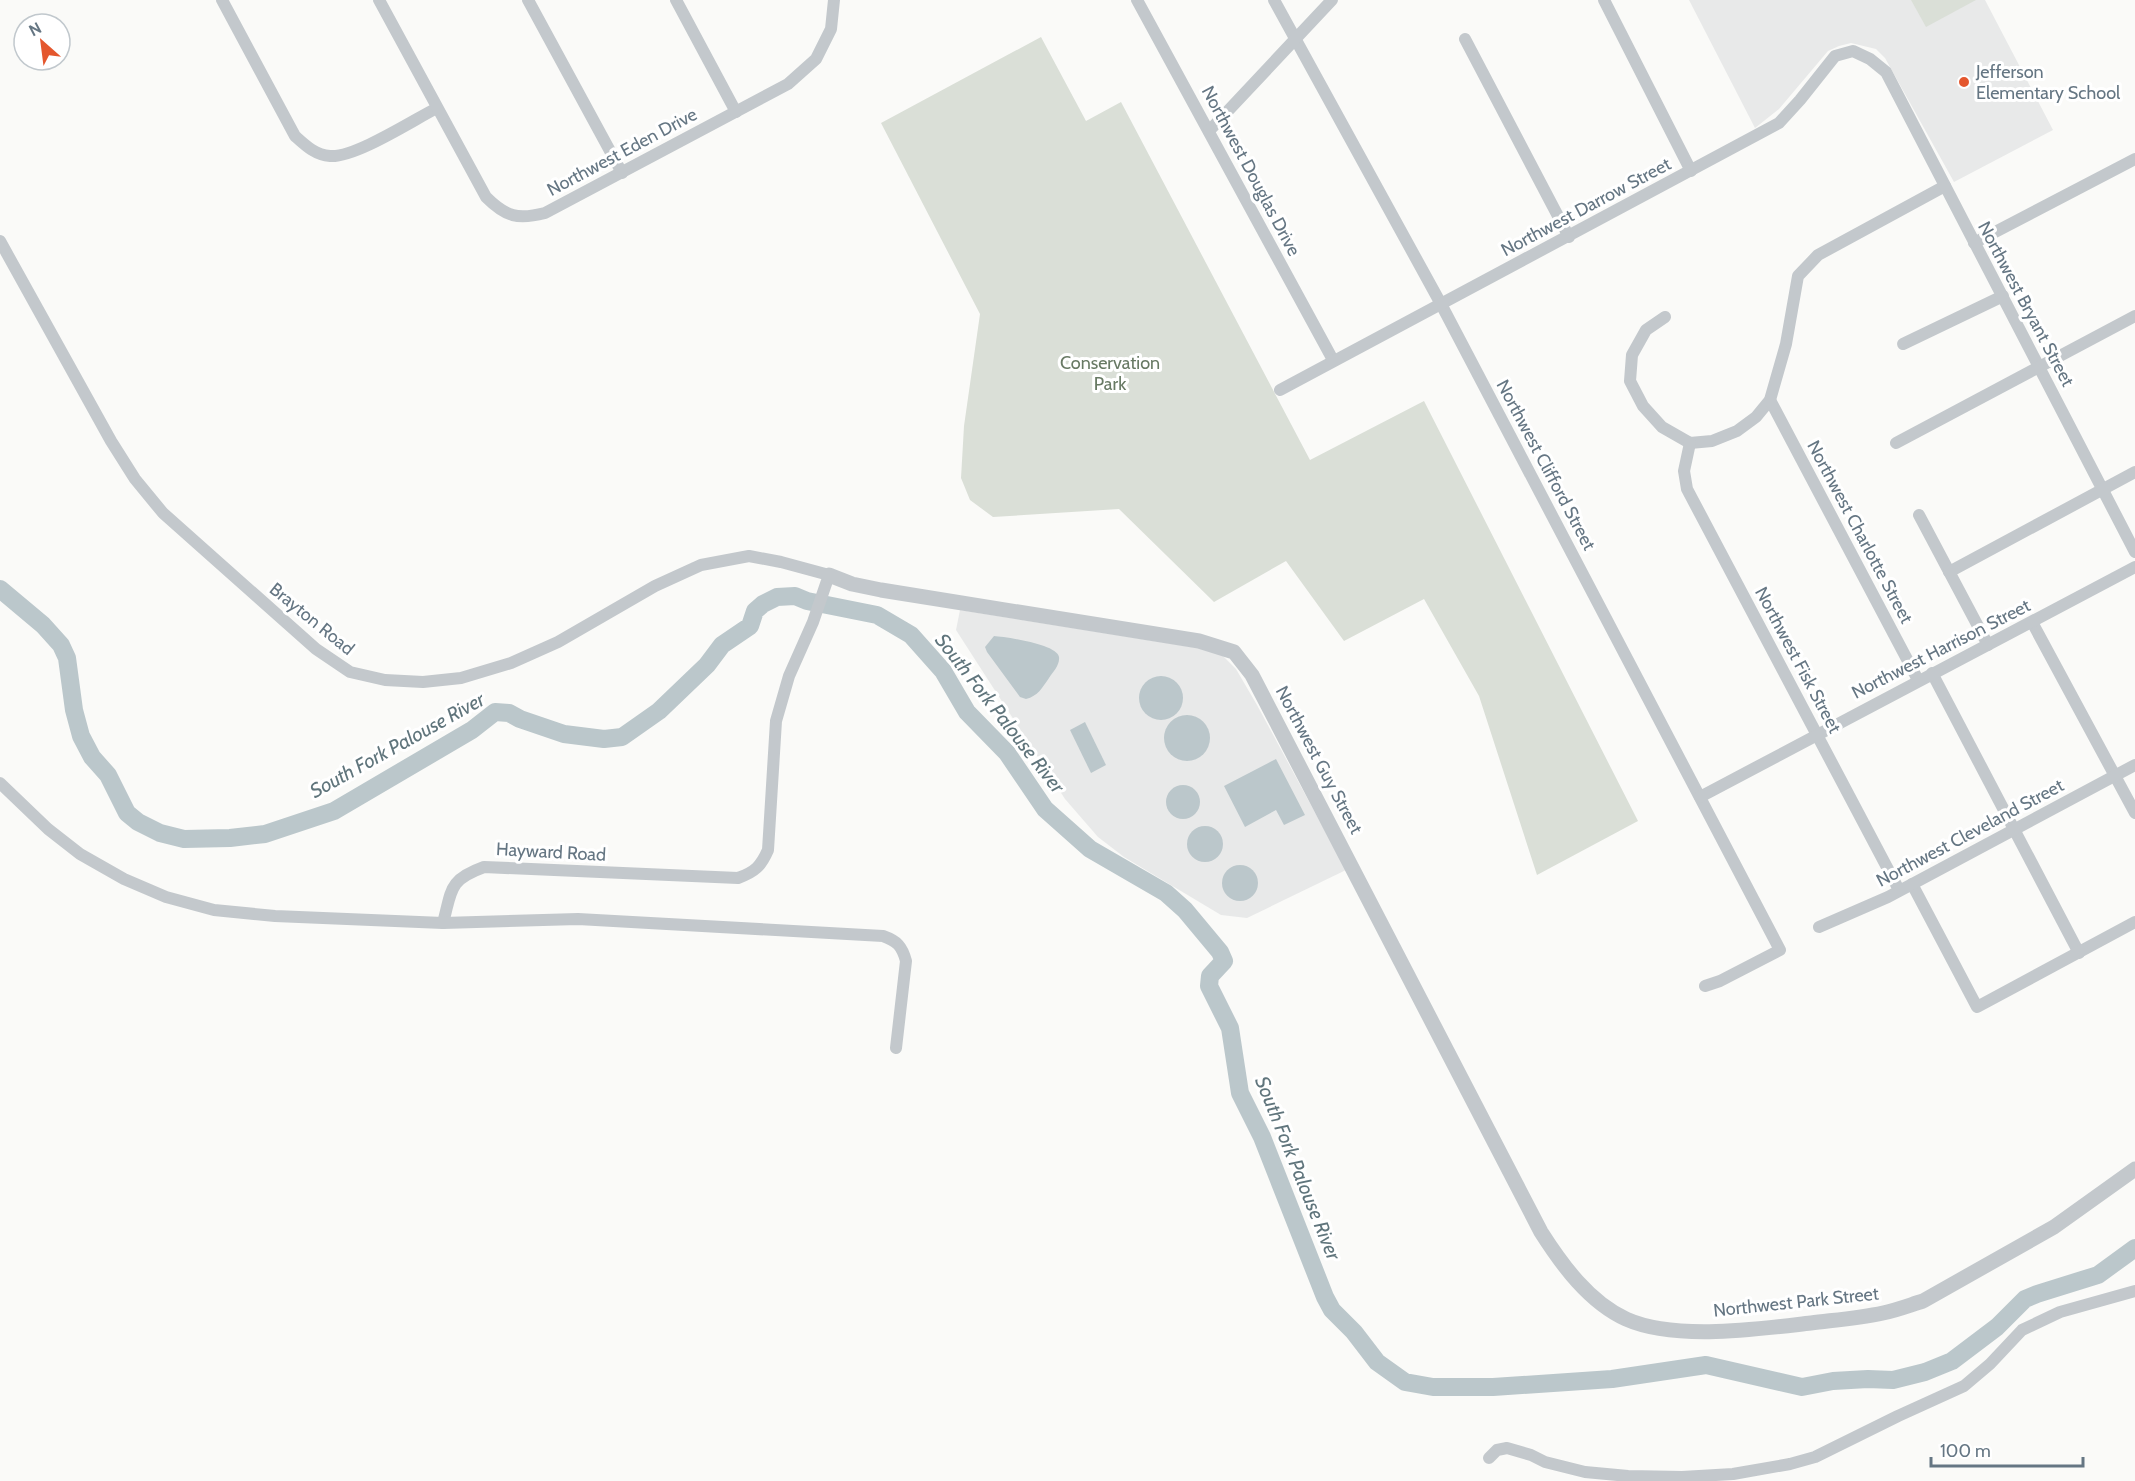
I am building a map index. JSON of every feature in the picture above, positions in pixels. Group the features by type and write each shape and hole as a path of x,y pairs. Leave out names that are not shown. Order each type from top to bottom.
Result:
{"street":[{"path":"222,0 294,136 310,150 331,156 354,152 437,108 379,0"},
{"path":"528,0 622,173"},
{"path":"676,0 736,112"},
{"name":"Northwest Eden Drive","path":"437,108 486,196 500,210 522,217 546,213 788,84 816,59 831,29 834,0"},
{"name":"Northwest Douglas Drive","path":"1137,0 1333,360"},
{"name":"Northwest Clifford Street","path":"1274,0 1441,304 1780,950 1720,981 1705,986"},
{"path":"1209,131 1332,0"},
{"path":"1604,0 1691,171"},
{"path":"1465,39 1569,237"},
{"name":"Northwest Darrow Street","path":"1280,390 1779,123 1835,56 1853,51 1870,58 1887,72"},
{"name":"Northwest Bryant Street","path":"1887,72 2135,552"},
{"path":"1974,243 2135,159"},
{"path":"1665,317 1646,330 1632,355 1630,381 1643,406 1662,427 1690,443 1712,441 1737,431 1756,417 1770,400 1786,344 1798,276 1818,255 1945,186"},
{"name":"Brayton Road","path":"0,241 111,441 135,478 163,513 316,649 350,672 385,680 423,682 461,678 511,663 558,642 655,586 701,565 748,556 781,562 827,581"},
{"path":"1903,344 2003,296"},
{"path":"1896,443 2135,316"},
{"name":"Northwest Charlotte Street","path":"1770,400 1918,680"},
{"name":"Northwest Fisk Street","path":"1690,443 1684,471 1687,489 1899,890"},
{"path":"1949,572 2135,472"},
{"path":"1919,515 1988,645"},
{"name":"Northwest Harrison Street","path":"1700,797 2135,567"},
{"name":"Hayward Road","path":"443,923 452,886 465,873 484,867 738,878 753,873 762,864 768,850 776,721 789,676 813,622 827,581"},
{"name":"Northwest Guy Street","path":"827,581 1199,641 1234,652 1252,675 1540,1232 1556,1256"},
{"path":"2032,622 2135,813"},
{"path":"1932,673 2079,952"},
{"name":"Northwest Cleveland Street","path":"1820,927 1912,884 2135,765"},
{"path":"0,783 15,800 80,854 124,879 166,897 214,910 275,916 443,923 578,919 883,936 894,940 902,948 906,961 896,1048"},
{"path":"1912,884 1977,1007 2135,922"},
{"name":"Northwest Park Street","path":"1556,1256 1584,1288 1610,1310 1628,1320 1656,1328 1684,1331 1754,1329 1860,1317 1885,1313 1923,1301 2054,1227 2135,1169"},
{"path":"1489,1458 1497,1450 1507,1448 1545,1462 1585,1472 1682,1477 1733,1474 1815,1458 1964,1386 1990,1364 2022,1330 2060,1312 2135,1291"}],"shaded area":[{"name":"Jefferson Elementary School","path":"1689,0 1985,0 2053,130 1954,182 1885,58 1876,49 1851,43 1828,51 1779,109 1755,128"},
{"path":"960,610 1204,649 1223,656 1236,669 1257,705 1346,870 1247,918 1221,915 1124,857 1098,837 1065,799 956,630"},
{"path":"994,636 1030,642 1056,652 1059,657 1057,666 1037,694 1026,699 1020,697 987,652 985,647"},
{"path":"1161,676 1177,682 1183,698 1177,714 1161,720 1145,714 1139,698 1145,682"},
{"path":"1187,715 1203,722 1210,738 1203,754 1187,761 1171,754 1164,738 1171,722"},
{"path":"1085,722 1106,765 1091,773 1070,730"},
{"path":"1276,759 1305,815 1284,825 1276,810 1245,827 1224,786"},
{"path":"1183,785 1195,790 1200,802 1195,814 1183,819 1171,814 1166,802 1171,790"},
{"path":"1205,826 1217,832 1223,844 1217,856 1205,862 1193,856 1187,844 1193,832"},
{"path":"1240,865 1252,871 1258,883 1252,895 1240,901 1228,895 1222,883 1228,871"}],"green space":[{"path":"1911,0 1976,0 1926,27"},
{"name":"Conservation Park","path":"1041,37 1086,121 1121,102 1310,460 1424,401 1638,821 1537,875 1479,696 1424,599 1344,641 1286,561 1214,602 1119,509 993,517 970,500 961,478 964,426 980,314 881,123"}],"waterway":[{"name":"South Fork Palouse River","path":"0,589 43,625 61,645 67,658 74,710 81,736 92,757 108,775 127,813 138,822 160,833 184,839 230,838 265,834 334,811 472,730 495,712 509,713 564,734 604,739 622,737 659,711 707,665 722,645 750,626 755,611 777,597 795,596 807,601 877,615 911,635 943,671 967,712 1007,753 1045,809 1090,849 1166,893 1185,910 1220,952 1224,961 1210,976 1209,986 1230,1028 1240,1093 1262,1137 1325,1297 1332,1310 1354,1332 1377,1362 1405,1382 1433,1387 1493,1387 1612,1379 1706,1365 1802,1387 1833,1381 1893,1380 1925,1372 1952,1361 1997,1327 2025,1299 2098,1275 2135,1248"}],"place":[{"name":"Jefferson Elementary School","path":"1964,82"}]}
